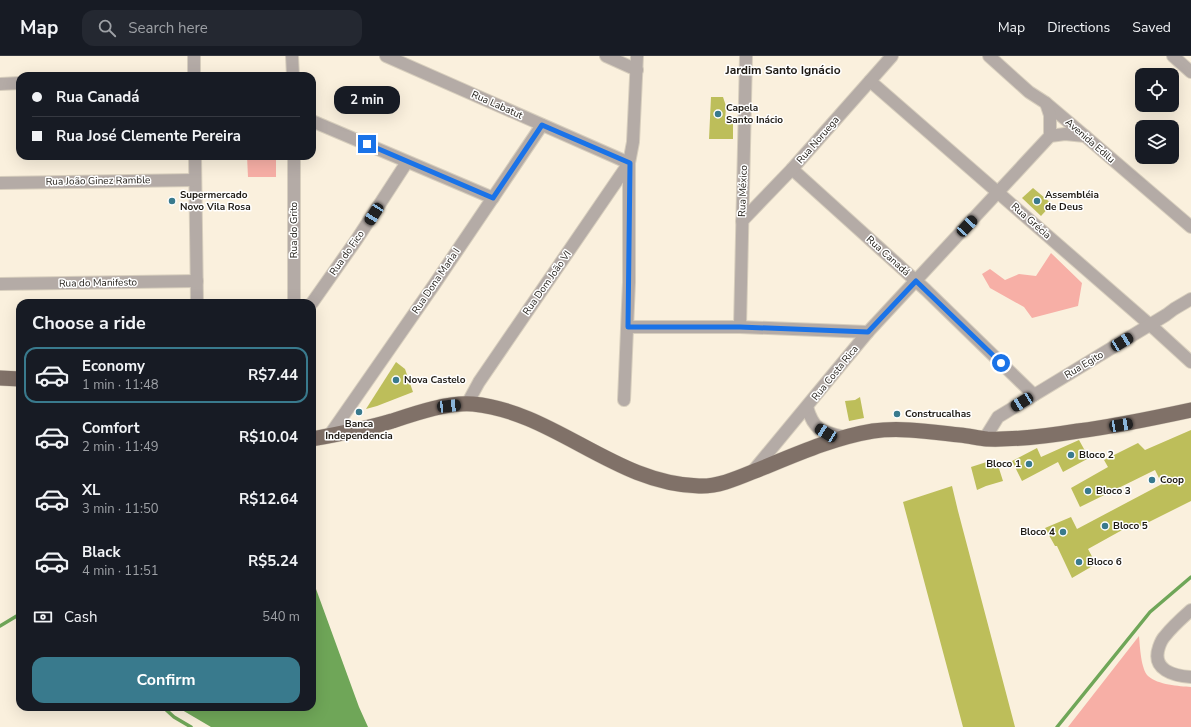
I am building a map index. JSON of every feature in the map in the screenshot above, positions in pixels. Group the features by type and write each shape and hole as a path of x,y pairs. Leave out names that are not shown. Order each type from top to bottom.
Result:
{"main road":[{"path":"0,378 16,379"},
{"path":"316,438 449,406 467,404 502,409 523,416 633,472 658,480 702,486 724,483 845,437 890,430 940,433 984,438 1047,437 1134,423 1191,410"}],"street":[{"path":"194,56 194,72"},
{"path":"292,56 293,72"},
{"name":"Rua Labatut","path":"386,56 630,163"},
{"path":"606,56 637,70"},
{"path":"624,400 628,327 630,163 633,142 637,56"},
{"name":"Rua México","path":"740,327 746,56"},
{"name":"Rua Noruega","path":"742,221 792,169 892,56"},
{"name":"Avenida Edilu","path":"989,56 1029,92 1046,103 1191,227"},
{"path":"1173,56 1191,72"},
{"name":"Rua Grécia","path":"870,81 1191,362"},
{"path":"0,84 16,83"},
{"path":"1046,103 1050,114 1050,136 1065,134 1085,136"},
{"path":"316,123 493,198"},
{"name":"Rua Dona Maria I","path":"329,436 542,125"},
{"name":"Rua Costa Rica","path":"753,472 868,332 1050,136"},
{"path":"195,160 197,299"},
{"name":"Rua do Grito","path":"294,160 294,299"},
{"name":"Rua do Fico","path":"315,299 408,162"},
{"name":"Rua Dom João VI","path":"467,404 479,382 630,163"},
{"name":"Rua Canadá","path":"792,169 916,281 1034,395"},
{"name":"Rua João Ginez Ramble","path":"0,183 195,180"},
{"name":"Rua do Manifesto","path":"0,284 197,281"},
{"name":"Rua Egito","path":"984,438 998,418 1191,299"},
{"path":"628,327 740,327 868,332"},
{"path":"807,407 811,419 818,428 826,433 845,437"},
{"path":"1191,610 1164,637 1157,652 1158,661 1168,673 1191,677"}],"shaded area":[{"path":"247,160 276,160 276,177 248,177"},
{"path":"1051,253 1082,283 1078,306 1032,318 1024,307 990,288 982,274 990,269 1005,280 1019,274 1036,276"},
{"path":"316,589 359,707 368,727 211,727 184,711 316,711"},
{"path":"1139,636 1142,663 1148,676 1163,683 1191,687 1191,727 1068,727"}],"building":[{"name":"Capela Santo Inácio","path":"711,97 723,97 726,106 725,122 733,121 733,139 709,139"},
{"name":"Assembléia de Deus","path":"1033,188 1052,204 1041,216 1022,198"},
{"name":"Nova Castelo","path":"396,362 405,369 413,392 366,409"},
{"path":"860,397 864,418 849,421 845,401 855,400"},
{"path":"1191,430 1191,501 1135,529 1133,524 1088,549 1096,564 1072,578 1057,546 1055,546 1045,528 1071,517 1077,529 1162,484 1155,470 1080,507 1071,488 1108,467 1104,460 1138,443 1145,450"},
{"path":"1079,440 1089,458 1063,472 1058,462 1022,481 1012,461 1037,448 1041,457"},
{"path":"996,459 1003,481 977,490 971,467"},
{"path":"952,486 1015,727 963,727 903,502"}],"waterway":[{"path":"1057,727 1150,612 1191,577"},
{"path":"0,626 16,616"},
{"path":"167,711 174,717 191,727"}],"place":[{"name":"Capela Santo Inácio","path":"718,114"},
{"name":"Supermercado Novo Vila Rosa","path":"172,201"},
{"name":"Assembléia de Deus","path":"1037,201"},
{"name":"Nova Castelo","path":"396,380"},
{"name":"Banca Independencia","path":"359,412"},
{"name":"Construcalhas","path":"897,414"},
{"name":"Bloco 2","path":"1071,455"},
{"name":"Bloco 1","path":"1029,464"},
{"name":"Coop","path":"1152,480"},
{"name":"Bloco 3","path":"1088,491"},
{"name":"Bloco 5","path":"1105,526"},
{"name":"Bloco 4","path":"1063,532"},
{"name":"Bloco 6","path":"1079,562"}],"district":[{"name":"Jardim Santo Ignácio","path":"783,70"}],"route":[{"path":"367,144 493,198 542,125 630,163 628,327 740,327 868,332 916,281 1001,363"}]}
